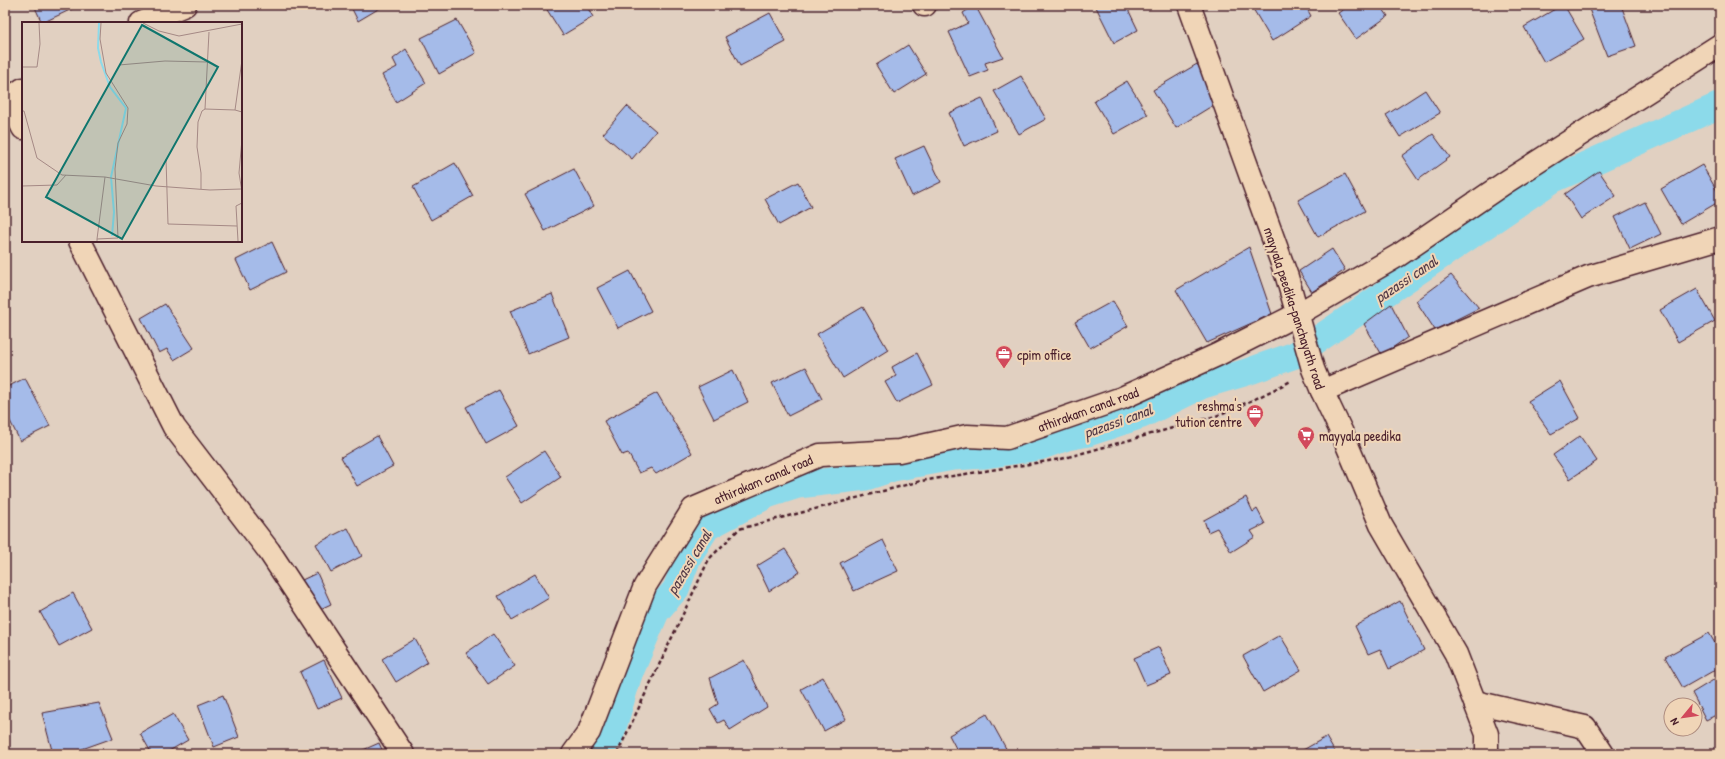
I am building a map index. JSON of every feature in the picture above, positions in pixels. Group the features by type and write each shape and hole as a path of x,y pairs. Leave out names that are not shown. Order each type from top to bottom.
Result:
{"street":[{"path":"143,22 185,5"},
{"name":"mayyala peedika-panchayath road","path":"1189,5 1287,278 1313,369 1342,433 1380,526 1456,654 1487,734 1487,754"},
{"name":"athirakam canal road","path":"573,754 589,732 645,586 693,509 820,455 899,451 967,436 1007,438 1122,398 1217,355 1298,315 1399,255 1506,182 1720,45"},
{"path":"12,97 22,125"},
{"path":"1322,391 1588,277 1720,238"},
{"path":"81,242 174,427 269,552 403,754"},
{"path":"1475,702 1585,727 1602,754"}],"path":[{"path":"617,754 709,559 739,529 921,481 1061,459 1209,418 1255,399 1313,369"}],"building":[{"path":"34,5 72,5 74,8 44,22 42,22"},
{"path":"350,5 385,5 358,21"},
{"path":"544,5 586,5 593,17 563,35"},
{"path":"600,5 609,5 602,9"},
{"path":"975,5 1003,57 985,63 988,70 970,77 949,32 968,23 963,13"},
{"path":"1095,5 1126,5 1138,30 1114,43"},
{"path":"1255,5 1305,5 1311,16 1272,41 1252,7"},
{"path":"1350,5 1380,5 1388,16 1356,39 1338,13"},
{"path":"1564,5 1584,39 1544,62 1524,27"},
{"path":"1598,5 1621,5 1636,46 1607,56 1589,9"},
{"path":"770,13 786,42 740,66 725,37"},
{"path":"457,20 476,53 439,74 421,38"},
{"path":"908,45 926,74 894,94 876,65"},
{"path":"406,49 426,83 396,102 382,75 397,67 393,59"},
{"path":"1197,64 1220,101 1176,128 1153,90"},
{"path":"1021,76 1046,119 1019,134 994,91"},
{"path":"1127,81 1148,115 1114,134 1094,101"},
{"path":"1425,90 1440,113 1400,137 1386,115"},
{"path":"982,98 997,131 964,146 949,113"},
{"path":"627,106 656,131 632,159 603,134"},
{"path":"1433,134 1450,157 1418,180 1402,156"},
{"path":"924,146 941,182 912,196 895,159"},
{"path":"455,163 473,196 431,220 413,187"},
{"path":"1702,165 1720,196 1720,201 1681,224 1661,189"},
{"path":"574,169 594,206 545,231 525,194"},
{"path":"1599,171 1616,196 1581,219 1565,194"},
{"path":"1345,174 1365,211 1318,237 1298,200"},
{"path":"798,182 811,207 779,225 765,199"},
{"path":"1645,202 1661,234 1630,249 1615,217"},
{"path":"272,242 286,272 250,290 236,260"},
{"path":"1249,247 1272,314 1207,343 1176,290"},
{"path":"1332,249 1345,270 1312,292 1299,271"},
{"path":"630,271 651,311 618,328 597,288"},
{"path":"1451,275 1479,308 1435,330 1416,301"},
{"path":"1697,289 1715,321 1678,342 1660,310"},
{"path":"552,294 569,337 528,354 510,311"},
{"path":"1113,301 1128,326 1090,348 1075,322"},
{"path":"165,304 194,348 174,360 167,349 159,353 141,318"},
{"path":"1391,304 1408,337 1382,355 1364,324"},
{"path":"863,307 888,350 843,378 817,334"},
{"path":"917,353 933,385 897,403 885,382 896,376 892,367"},
{"path":"806,367 822,399 788,416 772,383"},
{"path":"733,370 748,402 714,419 698,387"},
{"path":"25,378 50,426 20,441 5,411 5,388"},
{"path":"1560,381 1580,418 1551,434 1528,401"},
{"path":"499,390 519,426 486,444 466,407"},
{"path":"657,393 692,453 656,474 651,468 639,473 628,453 622,455 604,421"},
{"path":"377,436 393,466 357,486 341,457"},
{"path":"1580,436 1597,461 1570,479 1553,455"},
{"path":"544,451 561,477 522,503 505,477"},
{"path":"1246,497 1253,512 1257,509 1265,524 1251,531 1255,537 1231,552 1217,528 1208,532 1204,520"},
{"path":"348,528 362,556 331,572 316,544"},
{"path":"883,540 898,571 854,591 840,563"},
{"path":"785,549 800,572 769,591 757,566"},
{"path":"317,573 331,604 316,611 302,580"},
{"path":"535,574 549,598 512,620 498,596"},
{"path":"73,593 92,628 59,646 40,612"},
{"path":"1400,601 1424,650 1389,669 1380,649 1368,654 1355,626"},
{"path":"1709,633 1720,652 1720,667 1683,688 1665,657"},
{"path":"493,634 515,666 488,684 466,653"},
{"path":"1280,635 1301,670 1263,692 1243,656"},
{"path":"415,639 428,662 396,682 382,659"},
{"path":"1159,647 1171,675 1146,685 1134,658"},
{"path":"324,660 342,698 317,709 300,672"},
{"path":"744,660 767,707 730,730 724,720 718,723 710,709 718,704 710,678"},
{"path":"1720,676 1720,713 1706,720 1703,714 1703,697 1694,697 1692,693"},
{"path":"823,677 846,719 824,731 801,689"},
{"path":"223,695 239,737 214,747 198,705"},
{"path":"99,703 113,738 68,754 53,754 42,713"},
{"path":"173,714 188,740 164,754 152,754 140,733"},
{"path":"987,714 1009,754 959,754 949,735"},
{"path":"1326,737 1336,754 1296,754"},
{"path":"379,743 384,754 354,754"},
{"path":"1059,748 1062,754 1045,754"}],"waterway":[{"name":"pazassi canal","path":"596,754 610,737 628,677 656,612 676,589 688,557 707,527 767,495 798,485 866,477 893,468 953,457 985,455 1039,447 1067,437 1088,433 1142,415 1203,385 1247,372 1295,355 1552,180 1720,105"}],"place":[{"name":"cpim office","path":"1004,369"},
{"name":"reshma's tution centre","path":"1255,428"},
{"name":"mayyala peedika","path":"1306,450"}]}
